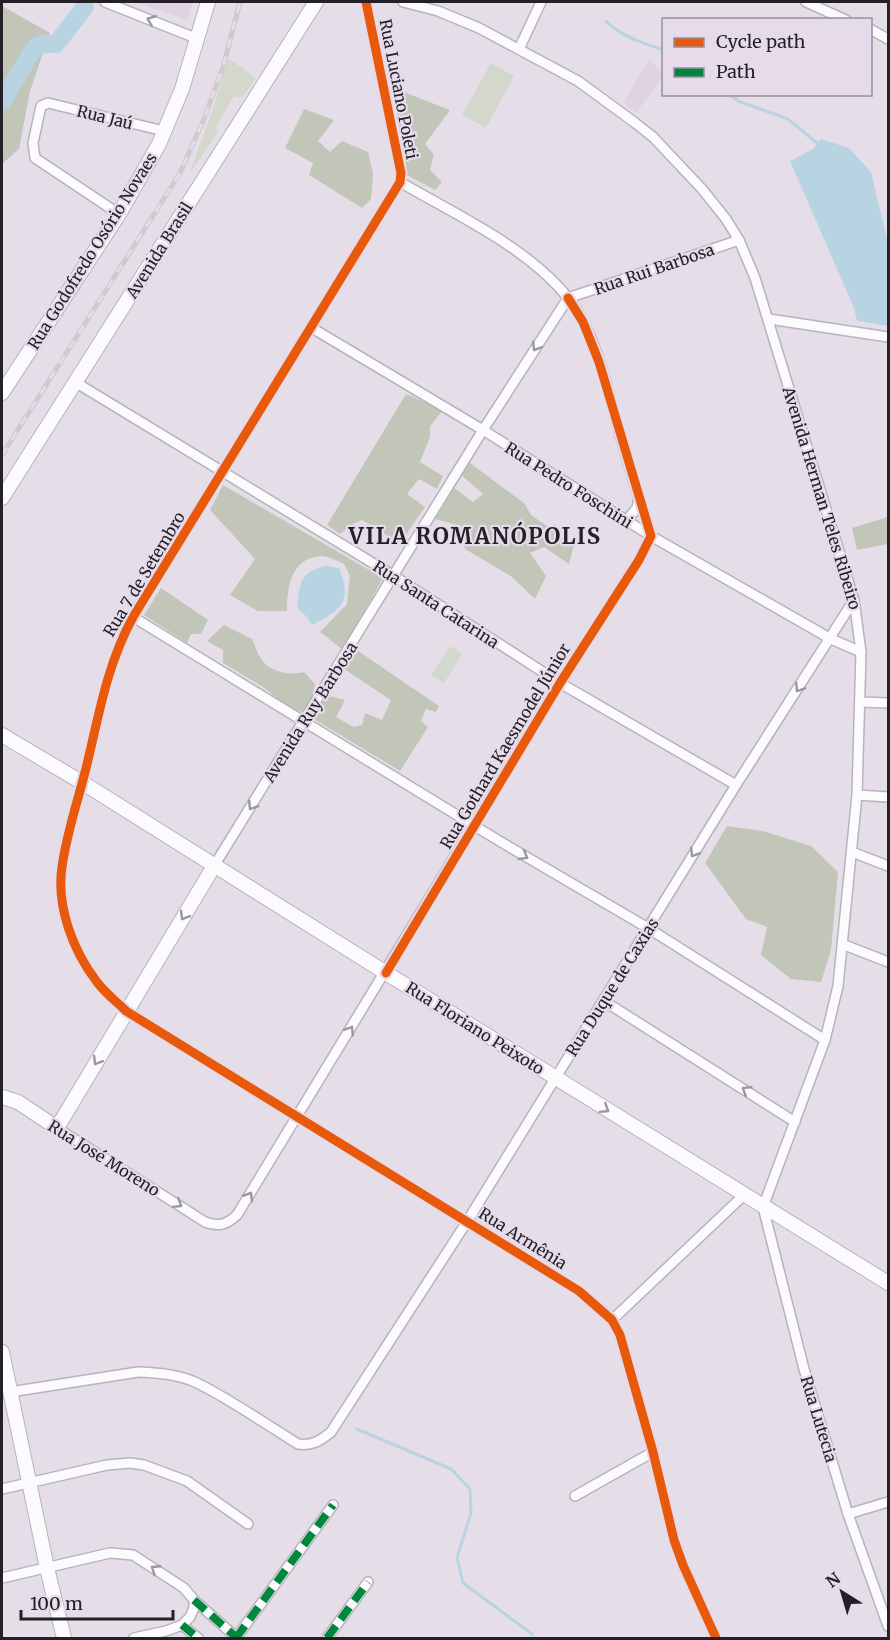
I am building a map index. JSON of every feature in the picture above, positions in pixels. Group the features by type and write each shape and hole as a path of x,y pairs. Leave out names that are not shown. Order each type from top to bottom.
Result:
{"street":[{"path":"105,2 198,39"},
{"name":"Rua Godofredo Osório Novaes","path":"2,393 119,214 164,131 182,89 208,2"},
{"name":"Avenida Brasil","path":"2,498 316,2"},
{"name":"Rua Luciano Poleti","path":"366,2 401,173 400,183"},
{"name":"Avenida Herman Teles Ribeiro","path":"403,2 438,10 464,20 578,81 652,137 702,189 740,240 755,278 854,600 861,652 857,795 838,986 825,1040 763,1207"},
{"path":"519,49 541,2"},
{"path":"806,2 842,18"},
{"path":"880,31 888,39"},
{"name":"Rua Jaú","path":"119,214 35,158 33,143 39,110 45,103 164,131"},
{"path":"400,183 507,245 536,266 568,298 583,322 599,362 651,536"},
{"name":"Rua 7 de Setembro","path":"126,1011 97,983 79,953 67,925 62,899 61,869 66,841 83,783 110,669 119,643 133,617 400,183"},
{"name":"Rua Rui Barbosa","path":"568,298 740,240"},
{"name":"Avenida Ruy Barbosa","path":"57,1128 214,866 483,430 568,298"},
{"path":"768,319 888,337"},
{"name":"Rua Pedro Foschini","path":"312,328 483,430 651,536 831,639 861,652"},
{"name":"Rua Santa Catarina","path":"75,382 394,576 560,683 736,785"},
{"path":"626,521 637,508 639,498"},
{"name":"Rua Gothard Kaesmodel Júnior","path":"205,1222 217,1226 224,1225 237,1215 560,683 639,560 651,536"},
{"name":"Rua Duque de Caxias","path":"10,1392 138,1372 173,1376 196,1382 298,1444 309,1445 331,1432 468,1220 736,785 854,600"},
{"path":"133,617 648,928 825,1040"},
{"path":"860,702 888,704"},
{"name":"Rua Floriano Peixoto","path":"2,735 888,1283"},
{"path":"857,795 888,798"},
{"path":"852,852 888,866"},
{"path":"842,944 888,962"},
{"path":"603,1001 795,1122"},
{"name":"Rua Armênia","path":"126,1011 296,1117 468,1220 579,1291 612,1320 620,1335 654,1452 674,1540 716,1638"},
{"path":"2,1091 18,1102"},
{"name":"Rua José Moreno","path":"2,1096 18,1102 205,1222"},
{"path":"612,1320 744,1195"},
{"name":"Rua Lutecia","path":"763,1207 804,1369 848,1514 888,1626"},
{"path":"2,1352 64,1638"},
{"path":"575,1496 654,1452"},
{"path":"2,1489 107,1465 130,1463 144,1465 187,1481 248,1524"},
{"path":"848,1514 888,1502"},
{"path":"2,1578 110,1553 133,1555 184,1588 236,1638 333,1505"},
{"path":"327,1638 368,1582"},
{"path":"134,1638 182,1625 190,1617 194,1608 194,1600"},
{"path":"182,1625 198,1638"}],"shaded area":[{"path":"135,2 193,2 188,20"},
{"path":"2,6 50,33 30,91 19,149 2,164"},
{"path":"228,58 256,78 242,98 234,96 217,125 217,134 190,172 213,109"},
{"path":"649,61 662,71 662,77 636,113 623,102"},
{"path":"491,63 514,76 486,128 462,115"},
{"path":"393,88 450,110 425,144 434,155 430,170 442,182 435,190 407,175"},
{"path":"304,109 334,120 318,141 330,152 342,141 368,152 373,174 371,199 362,208 309,175 313,163 285,148"},
{"path":"406,394 443,410 430,426 430,437 420,462 443,476 437,489 419,479 407,494 425,507 400,543 362,520 340,534 327,525"},
{"path":"470,463 524,503 531,515 574,545 569,564 544,547 530,553 546,576 535,599 512,577 465,549 461,526 435,519 454,488 473,502 483,494 461,475"},
{"path":"223,485 383,578 343,650 320,632 347,604 350,576 342,563 321,556 303,562 297,568 290,584 287,611 258,611 230,595 255,559 210,510"},
{"path":"888,517 888,544 857,550 852,528"},
{"path":"161,588 208,620 201,634 191,634 187,643 144,615"},
{"path":"224,625 252,639 260,657 268,666 279,672 304,672 315,684 312,700 301,712 287,706 263,687 223,663 223,650 207,641"},
{"path":"450,646 462,654 444,683 431,675"},
{"path":"358,651 439,706 436,712 426,709 421,721 428,727 400,771 314,719 325,695 345,700 336,717 354,727 362,725 365,713 382,720 391,700 344,669"},
{"path":"727,826 763,831 811,846 838,872 831,950 821,982 791,979 761,955 767,927 746,919 705,863"}],"water":[{"path":"821,139 849,148 871,172 888,243 888,326 857,321 854,308 790,161 813,149"},
{"path":"326,566 339,568 345,589 344,597 337,609 312,625 297,608 300,586 302,580 310,572"}],"waterway":[{"path":"2,101 34,49 41,45 56,44 85,7"},
{"path":"606,21 625,35 662,49"},
{"path":"732,96 738,101 788,119 818,144"},
{"path":"357,1429 451,1469 470,1489 471,1513 457,1558 463,1583 532,1634"}],"railway":[{"path":"2,455 180,173 204,119 223,67 240,2"}],"marked path":[{"path":"236,1638 333,1505"},
{"path":"327,1638 368,1582"},
{"path":"194,1600 237,1638"},
{"path":"182,1625 198,1638"}],"cycle path":[{"path":"366,2 401,173 400,182 124,634 106,687 67,840 61,882 64,912 68,928 88,970 104,990 126,1011 579,1291 612,1320 620,1335 653,1452 674,1540 716,1638"},
{"path":"386,973 560,683 639,560 651,536 599,362 583,322 568,298"}],"district":[{"name":"VILA ROMANÓPOLIS","path":"475,536"}]}
